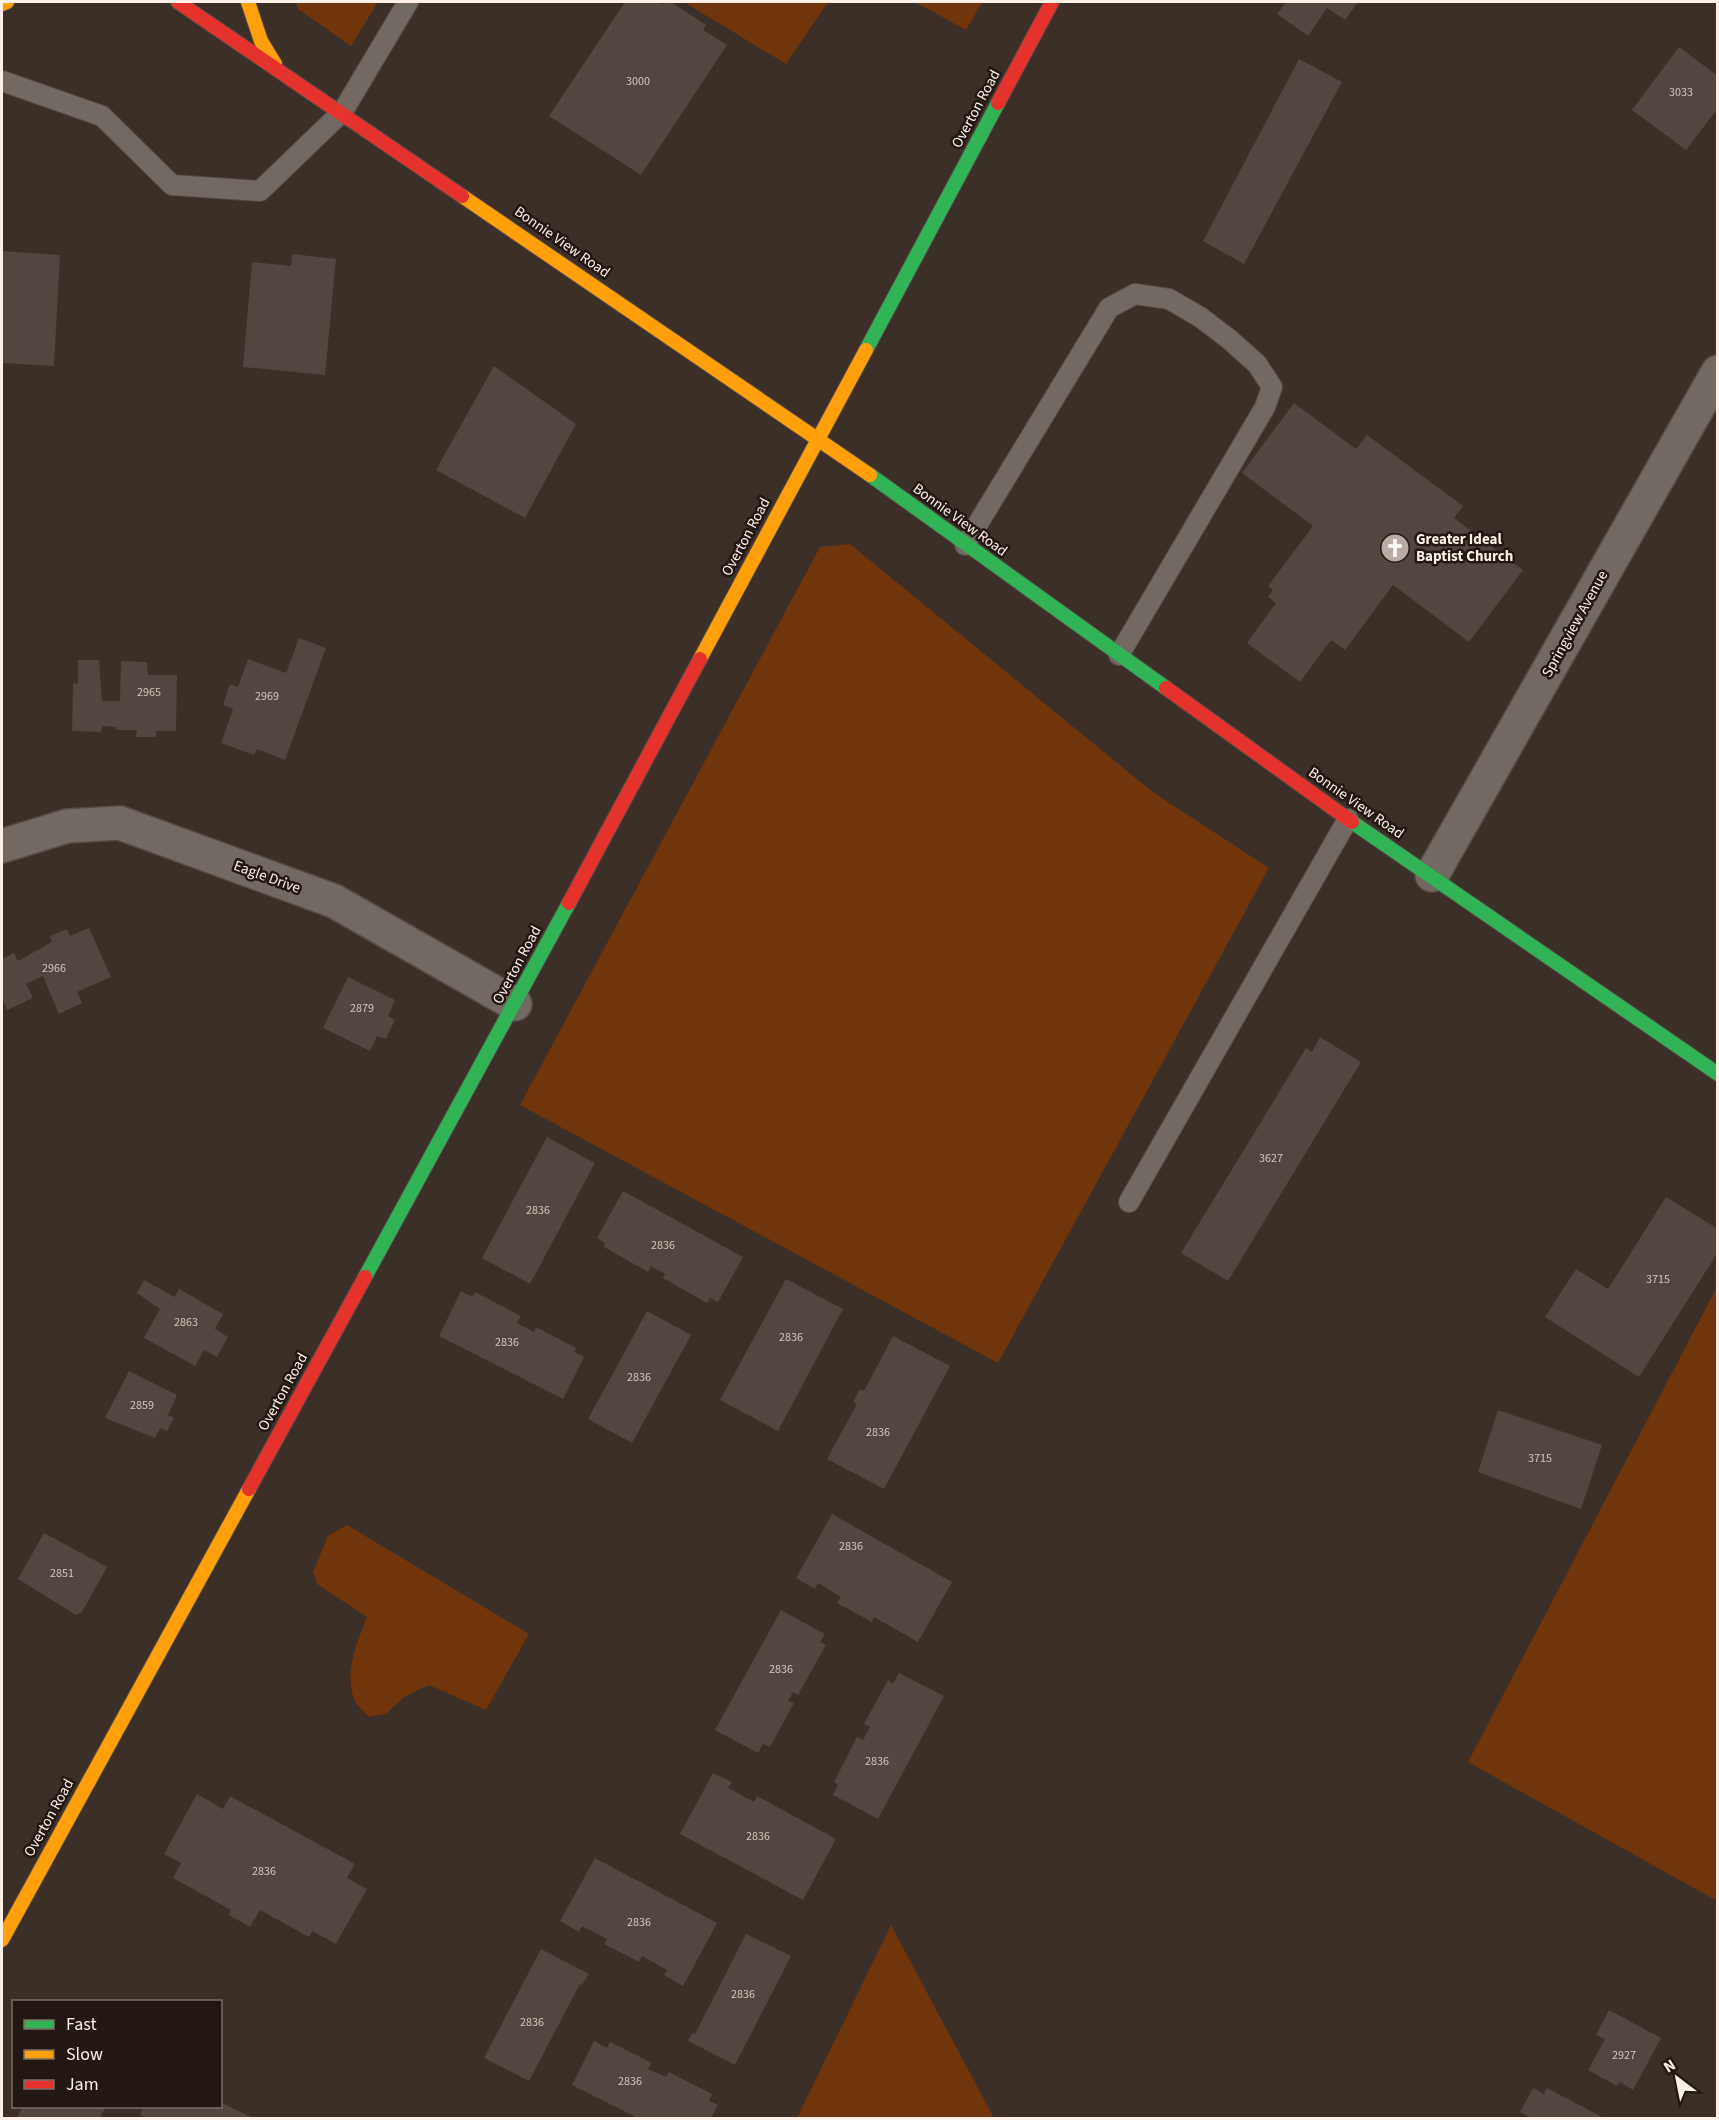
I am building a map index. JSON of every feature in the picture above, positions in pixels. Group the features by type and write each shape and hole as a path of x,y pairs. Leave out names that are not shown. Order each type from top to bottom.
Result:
{"street":[{"path":"2,4 7,2"},
{"name":"Bonnie View Road","path":"178,2 343,111 818,438 1348,819 1718,1074"},
{"path":"248,2 261,40 276,66"},
{"name":"Overton Road","path":"2,1940 515,1004 1052,2"},
{"name":"Springview Avenue","path":"1432,875 1718,372"},
{"name":"Eagle Drive","path":"2,846 67,826 120,823 334,901 515,1004"}],"lane":[{"path":"2,81 102,116 172,185 260,191 343,111 408,2"},
{"path":"965,545 1109,308 1135,294 1169,299 1200,317 1257,364 1272,387 1265,406 1119,655"},
{"path":"1128,1202 1348,819"}],"shaded area":[{"path":"296,2 378,2 351,46 298,9"},
{"path":"684,2 828,2 786,64"},
{"path":"915,2 982,2 966,30"},
{"path":"850,544 1154,793 1269,868 998,1363 520,1105 820,547"},
{"path":"1717,1287 1717,1901 1468,1762"},
{"path":"347,1525 529,1634 486,1710 429,1685 404,1697 386,1714 369,1717 356,1704 351,1689 351,1668 367,1617 317,1584 313,1572 328,1536"},
{"path":"891,1925 994,2118 797,2118"}],"building":[{"path":"625,2 662,4 671,2 706,25 703,30 727,45 641,175 549,116"},
{"path":"1286,2 1358,2 1345,20 1327,8 1308,36 1277,14"},
{"path":"1679,47 1718,76 1718,108 1686,150 1632,110"},
{"path":"1299,59 1342,82 1244,264 1203,241"},
{"path":"2,251 60,255 54,366 2,363"},
{"path":"292,254 336,259 325,375 243,367 252,262 291,266"},
{"path":"494,366 576,424 525,518 436,470"},
{"name":"Greater Ideal Baptist Church","path":"1294,403 1356,449 1367,435 1463,506 1454,518 1523,570 1469,642 1393,585 1345,650 1331,640 1300,682 1247,643 1276,603 1268,597 1273,590 1268,586 1313,526 1242,473"},
{"path":"299,638 326,648 285,760 257,749 254,755 221,743 233,709 223,705 230,684 238,687 248,659 286,673"},
{"path":"78,660 99,660 102,701 120,701 121,661 147,662 148,675 177,675 176,731 156,731 156,737 136,737 137,730 116,730 116,727 102,726 101,732 72,731 73,683 78,684"},
{"path":"89,928 111,977 77,992 82,1003 59,1014 43,976 26,984 33,998 7,1010 2,998 2,959 14,953 18,961 52,942 50,936 67,929 70,936"},
{"path":"348,977 395,1000 388,1016 395,1020 386,1039 377,1036 370,1051 323,1028"},
{"path":"1320,1037 1361,1062 1228,1281 1181,1253 1306,1048 1312,1052"},
{"path":"547,1137 595,1163 530,1284 482,1258"},
{"path":"623,1191 743,1257 718,1302 710,1298 707,1303 663,1278 665,1274 651,1266 648,1272 604,1247 605,1243 597,1238"},
{"path":"1666,1197 1718,1229 1718,1252 1639,1377 1545,1317 1576,1269 1608,1289"},
{"path":"786,1279 843,1309 778,1431 720,1400"},
{"path":"144,1280 175,1297 179,1289 223,1314 215,1329 228,1337 217,1357 204,1350 195,1366 144,1338 160,1309 137,1293"},
{"path":"461,1291 472,1297 475,1292 521,1316 517,1323 534,1332 536,1327 576,1348 574,1352 584,1357 563,1399 439,1336"},
{"path":"647,1311 691,1335 632,1443 588,1419"},
{"path":"893,1336 950,1366 884,1489 827,1459 857,1404 853,1402 860,1389 864,1391"},
{"path":"129,1371 177,1395 168,1415 174,1418 167,1431 160,1428 155,1438 105,1418"},
{"path":"1498,1410 1602,1445 1581,1509 1478,1472"},
{"path":"832,1514 952,1582 918,1642 874,1617 872,1622 837,1603 841,1597 818,1583 815,1589 796,1578"},
{"path":"44,1533 107,1567 82,1612 76,1615 18,1579"},
{"path":"781,1610 825,1634 820,1642 826,1645 798,1695 793,1692 788,1701 794,1703 770,1747 763,1744 758,1753 715,1730"},
{"path":"899,1673 944,1696 878,1819 833,1795 838,1784 834,1782 857,1737 863,1740 870,1727 864,1724 888,1680 893,1684"},
{"path":"713,1773 732,1782 728,1788 754,1802 757,1796 836,1839 803,1900 680,1834"},
{"path":"197,1794 223,1809 230,1796 355,1864 347,1878 367,1889 336,1944 312,1931 309,1937 260,1910 250,1927 229,1915 231,1910 173,1878 181,1863 164,1854"},
{"path":"595,1858 717,1923 683,1986 664,1975 667,1970 642,1956 639,1962 604,1944 607,1939 582,1926 579,1932 560,1921"},
{"path":"746,1934 791,1956 735,2065 688,2041 692,2033 695,2034"},
{"path":"541,1949 589,1974 582,1985 580,1984 529,2081 484,2058"},
{"path":"1609,2010 1661,2038 1633,2090 1620,2082 1617,2086 1588,2070 1605,2039 1596,2035"},
{"path":"594,2041 607,2048 610,2042 652,2063 648,2069 666,2077 669,2072 712,2094 709,2101 718,2105 711,2118 638,2118 572,2085"},
{"path":"1533,2088 1544,2094 1547,2088 1604,2118 1531,2118 1520,2112"},
{"path":"222,2103 253,2118 146,2118 140,2115 143,2108 222,2108"},
{"path":"22,2108 105,2108 100,2118 17,2118"}],"traffic: fast":[{"path":"866,350 998,103"},
{"path":"870,475 1166,688"},
{"path":"1352,822 1718,1074"},
{"path":"365,1277 569,903"}],"traffic: slow":[{"path":"2,4 7,2"},
{"path":"248,2 261,41 275,64"},
{"path":"462,196 870,475"},
{"path":"700,659 866,350"},
{"path":"2,1940 249,1489"}],"traffic: jam":[{"path":"178,2 462,196"},
{"path":"998,103 1052,2"},
{"path":"569,903 700,659"},
{"path":"1166,688 1352,822"},
{"path":"249,1489 365,1277"}],"place":[{"name":"Greater Ideal Baptist Church","path":"1395,548"}]}
